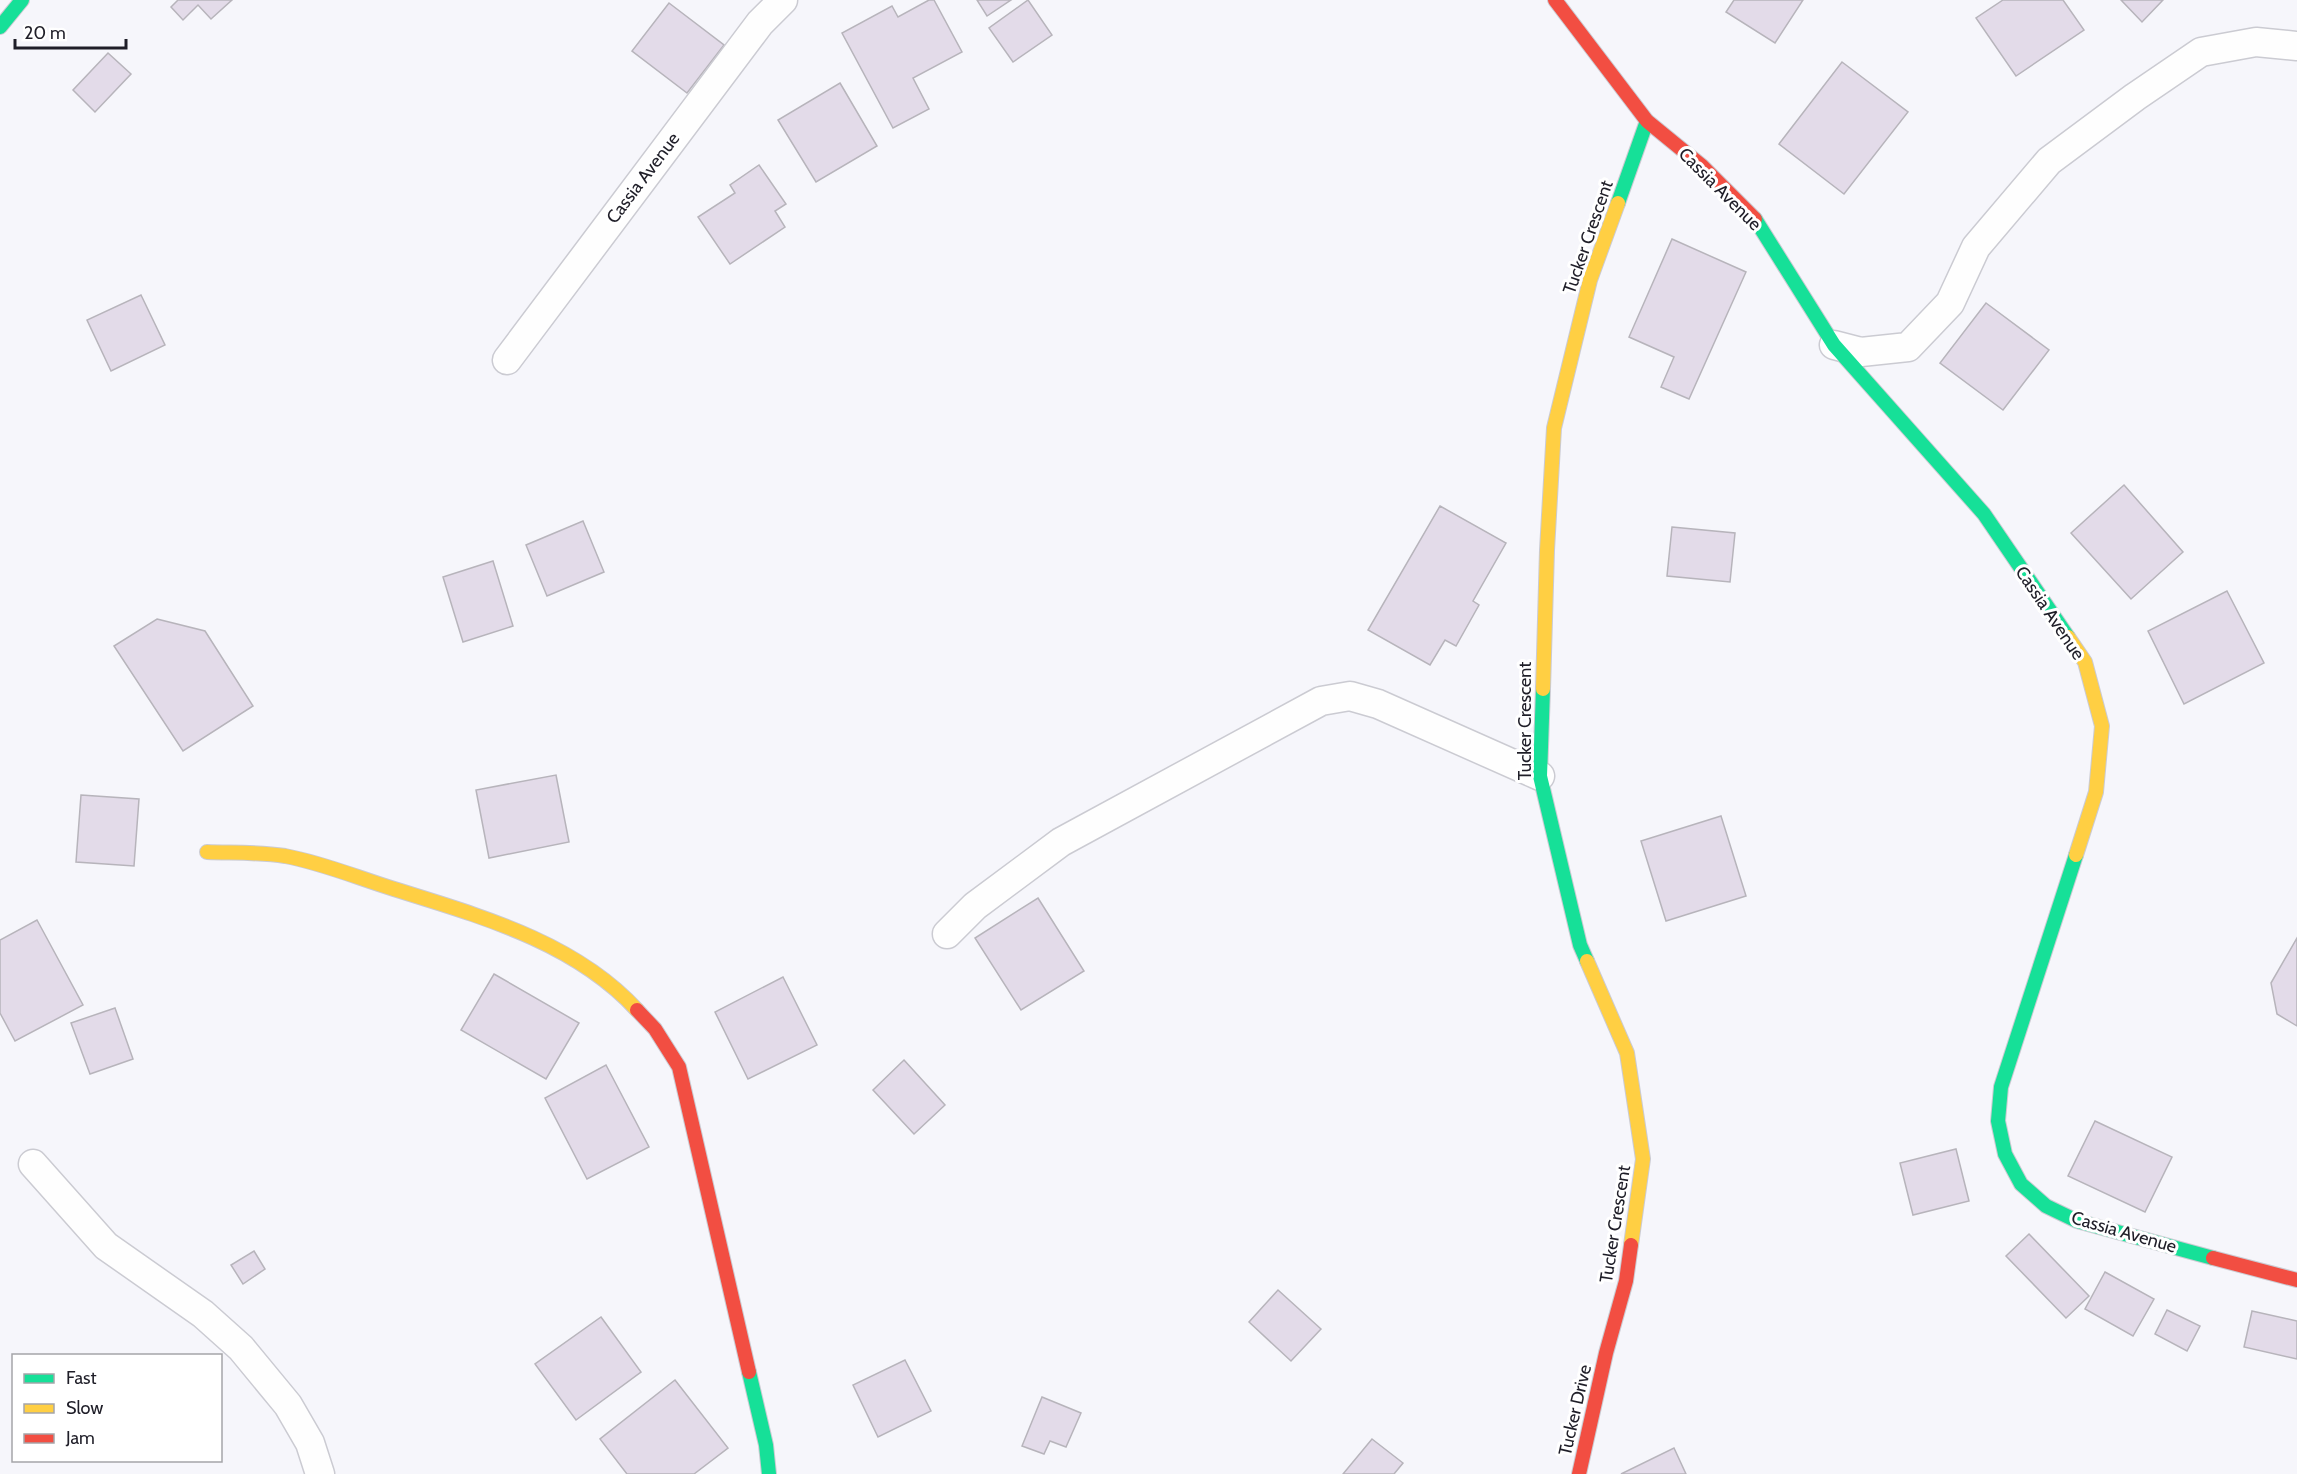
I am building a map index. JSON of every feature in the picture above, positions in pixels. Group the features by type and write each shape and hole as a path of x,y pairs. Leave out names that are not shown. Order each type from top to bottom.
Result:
{"street":[{"path":"0,27 22,0"},
{"name":"Cassia Avenue","path":"507,360 760,23 783,0"},
{"name":"Cassia Avenue","path":"1555,0 1609,74 1647,121 1702,166 1755,219 1834,345 1984,514 2085,662 2102,726 2097,792 2001,1087 1998,1121 2005,1154 2021,1184 2046,1206 2077,1221 2297,1280"},
{"path":"1834,345 1861,352 1908,347 1950,303 1976,247 2049,161 2135,97 2201,52 2256,42 2297,46"},
{"name":"Tucker Crescent","path":"1606,1353 1626,1281 1643,1159 1627,1053 1580,945 1540,777 1547,550 1554,428 1590,280 1647,121"},
{"path":"947,934 975,906 1061,842 1321,701 1350,696 1378,704 1540,777"},
{"path":"207,852 293,858 485,917 547,945 588,967 625,995 642,1012 668,1046 679,1067 766,1445 769,1474"},
{"path":"33,1164 106,1246 203,1314 241,1348 288,1405 310,1443 320,1474"},
{"name":"Tucker Drive","path":"1579,1474 1606,1353"}],"building":[{"path":"178,0 232,0 211,19 198,5 183,20 171,7"},
{"path":"929,0 934,0 962,52 913,78 929,109 893,128 842,33 892,6 898,17"},
{"path":"977,0 1011,0 987,16"},
{"path":"1028,0 1052,35 1013,62 989,28"},
{"path":"1734,0 1803,0 1775,43 1726,12"},
{"path":"2003,0 2063,0 2084,30 2016,76 1976,18"},
{"path":"2121,0 2163,0 2142,22"},
{"path":"669,3 724,45 687,93 632,51"},
{"path":"108,53 131,74 95,112 73,90"},
{"path":"1842,62 1908,112 1844,194 1779,144"},
{"path":"840,83 877,146 816,182 778,120"},
{"path":"759,165 786,204 775,211 785,227 730,264 698,217 735,193 730,185"},
{"path":"1672,239 1746,272 1689,399 1661,387 1674,357 1629,337"},
{"path":"141,295 165,345 111,371 87,320"},
{"path":"1986,303 2049,350 2003,410 1940,363"},
{"path":"2124,485 2183,552 2131,599 2071,533"},
{"path":"1440,506 1506,543 1473,601 1479,605 1456,646 1445,640 1430,665 1368,630"},
{"path":"583,521 604,572 547,596 526,545"},
{"path":"1672,527 1735,533 1730,582 1667,576"},
{"path":"493,561 513,626 463,642 443,577"},
{"path":"2227,591 2264,663 2184,704 2148,631"},
{"path":"157,619 205,631 253,706 183,751 114,646"},
{"path":"556,775 569,842 489,858 476,790"},
{"path":"81,795 139,799 134,866 76,862"},
{"path":"1721,816 1746,896 1666,921 1641,841"},
{"path":"1038,898 1084,971 1021,1010 975,938"},
{"path":"37,920 83,1005 15,1041 0,1013 0,940"},
{"path":"2297,938 2297,1026 2277,1014 2271,983"},
{"path":"494,974 579,1023 546,1079 461,1030"},
{"path":"783,977 817,1045 748,1079 715,1012"},
{"path":"115,1008 133,1059 90,1074 71,1023"},
{"path":"904,1060 945,1105 914,1134 873,1090"},
{"path":"606,1065 649,1147 587,1179 545,1098"},
{"path":"2095,1121 2172,1157 2145,1212 2068,1176"},
{"path":"1956,1149 1969,1201 1913,1215 1900,1163"},
{"path":"2029,1234 2089,1296 2066,1318 2006,1256"},
{"path":"254,1251 265,1269 243,1284 231,1265"},
{"path":"2105,1272 2154,1299 2133,1336 2085,1309"},
{"path":"1278,1290 1321,1329 1291,1361 1249,1322"},
{"path":"2167,1310 2200,1326 2187,1351 2155,1334"},
{"path":"2252,1311 2297,1321 2297,1359 2244,1347"},
{"path":"601,1317 641,1372 576,1420 535,1364"},
{"path":"905,1360 931,1411 878,1437 853,1385"},
{"path":"675,1380 728,1448 694,1474 627,1474 600,1439"},
{"path":"1042,1397 1081,1413 1066,1447 1050,1441 1044,1454 1022,1446"},
{"path":"1372,1439 1403,1463 1394,1474 1343,1474"},
{"path":"1674,1448 1686,1474 1621,1474"}],"traffic: fast":[{"path":"0,27 22,0"},
{"path":"1618,203 1647,121"},
{"path":"1755,219 1834,345 1984,514 2068,637"},
{"path":"1543,689 1540,776 1580,945 1587,961"},
{"path":"2076,855 2001,1087 1998,1121 2005,1154 2021,1184 2046,1206 2077,1221 2213,1258"},
{"path":"749,1372 766,1445 769,1474"}],"traffic: slow":[{"path":"1543,689 1547,550 1554,428 1590,280 1618,203"},
{"path":"2068,637 2085,662 2102,726 2096,792 2076,855"},
{"path":"207,852 266,854 299,859 492,921 556,949 585,966 612,986 637,1010"},
{"path":"1587,961 1627,1053 1643,1159 1631,1245"}],"traffic: jam":[{"path":"1555,0 1647,121 1702,166 1755,219"},
{"path":"637,1010 655,1029 679,1067 749,1372"},
{"path":"1579,1474 1606,1353 1626,1281 1631,1245"},
{"path":"2213,1258 2297,1280"}]}
